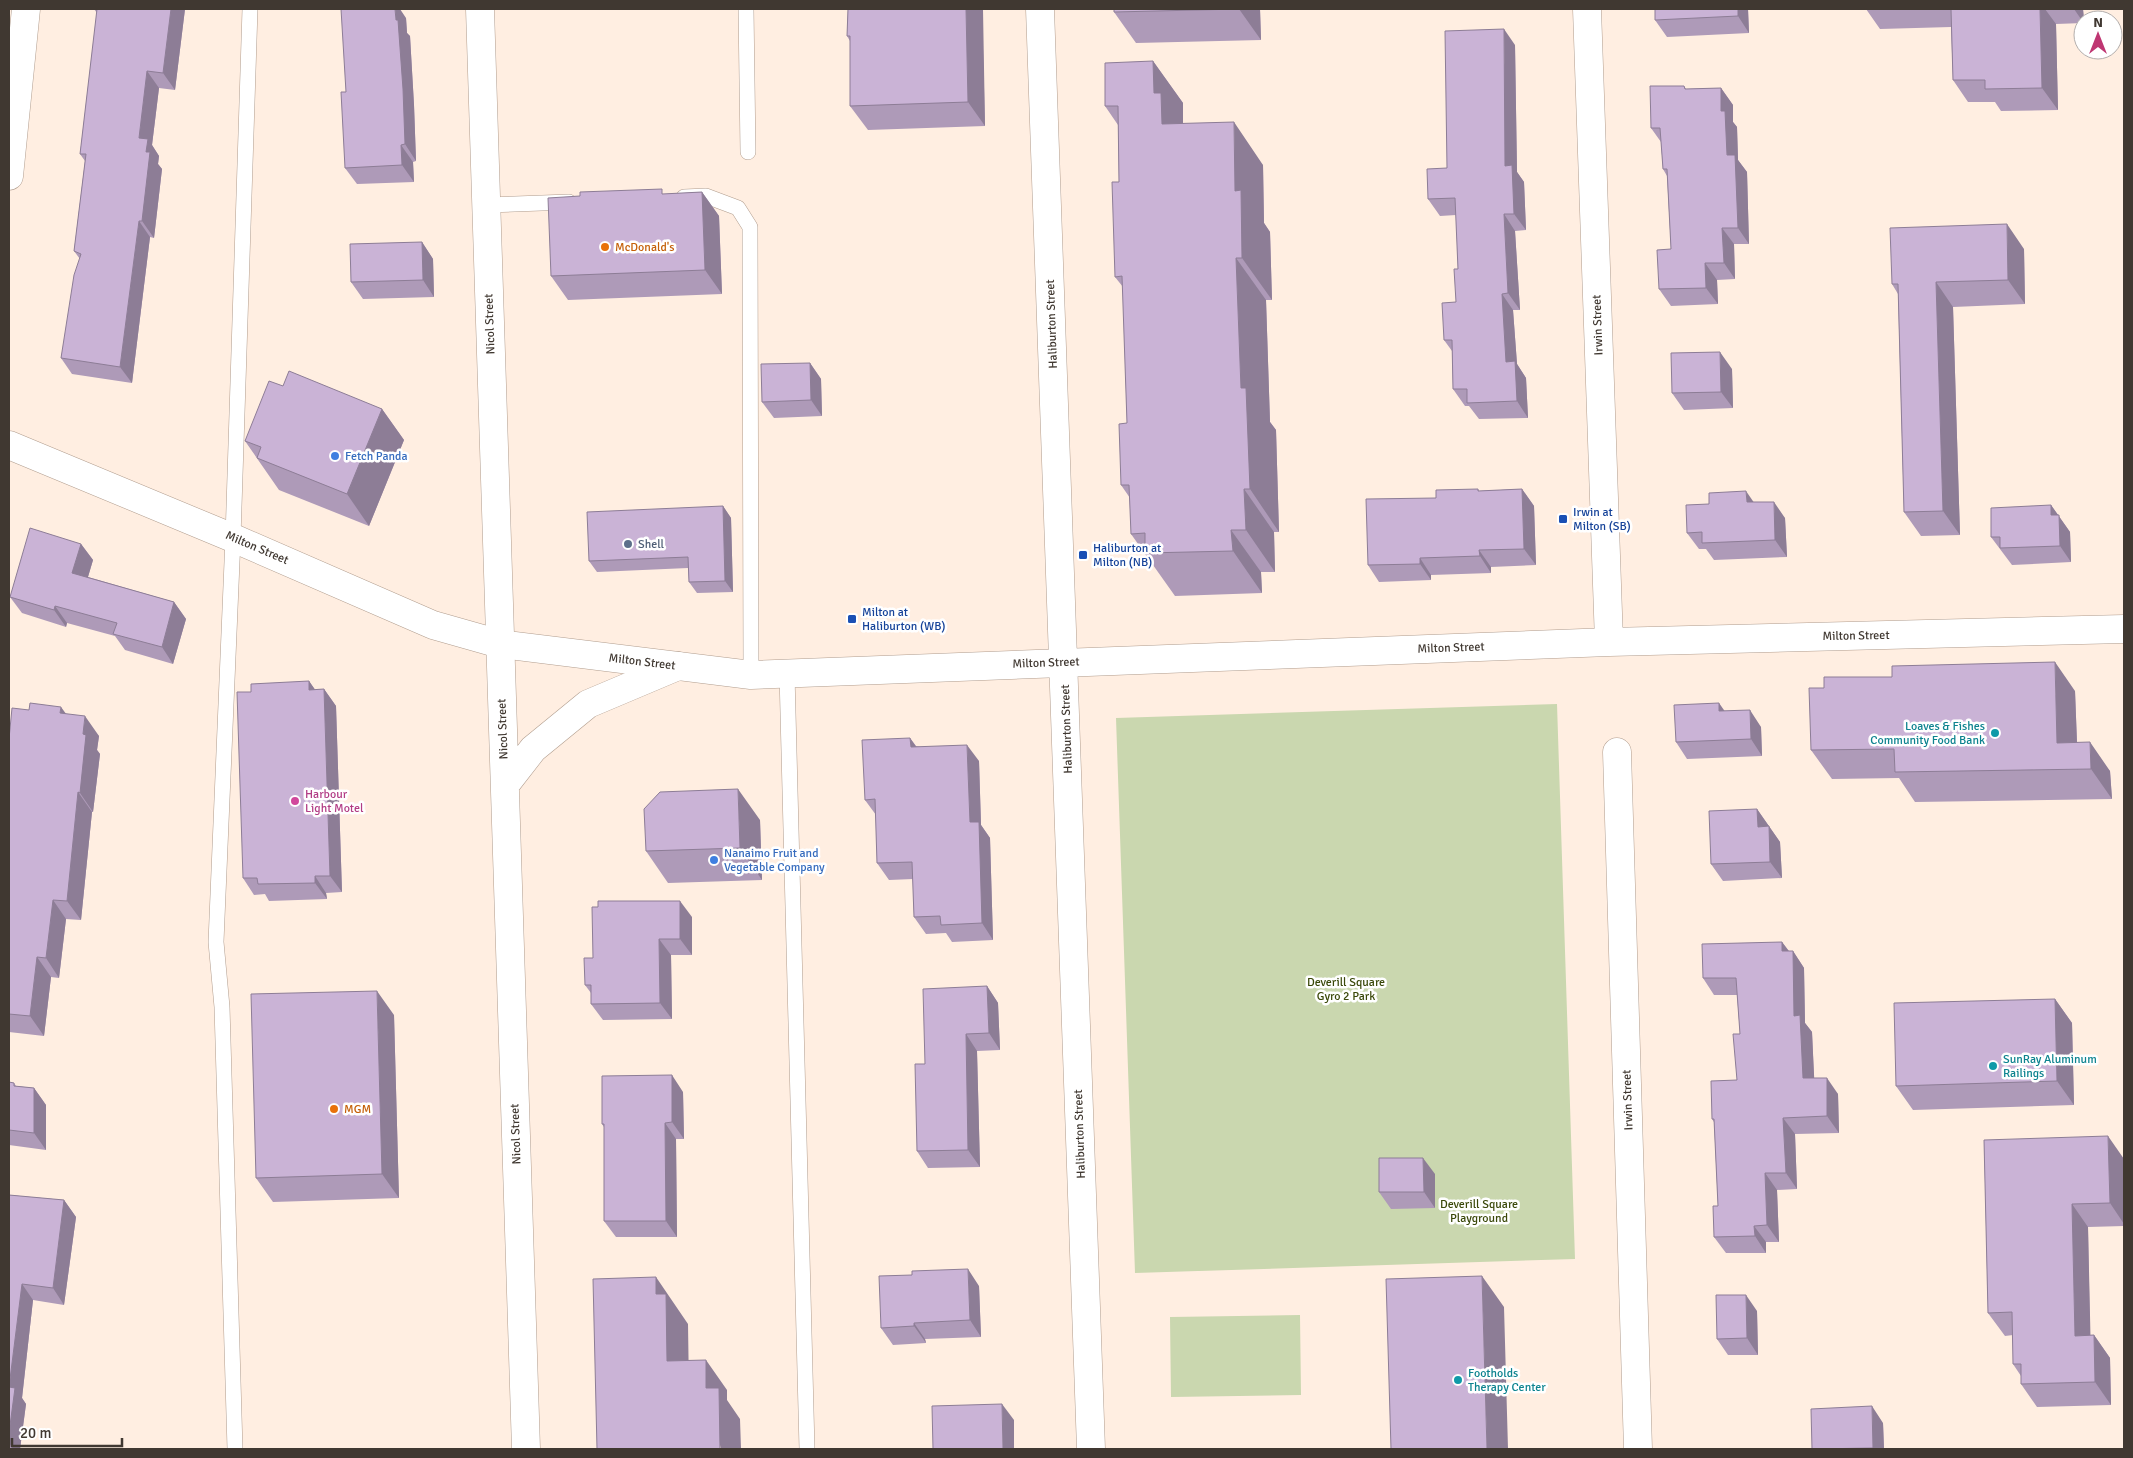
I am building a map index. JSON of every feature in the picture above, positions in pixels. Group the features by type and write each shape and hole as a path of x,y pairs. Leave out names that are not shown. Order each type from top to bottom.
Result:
{"main road":[{"path":"9,176 13,93 26,9"},
{"name":"Nicol Street","path":"480,9 526,1449"},
{"name":"Haliburton Street","path":"1040,9 1065,663 1091,1449"},
{"name":"Irwin Street","path":"1587,9 1609,642"},
{"name":"Milton Street","path":"9,445 233,538 433,625 500,644 751,675 1609,642 2124,630"},
{"path":"505,785 533,749 588,704 678,666"},
{"name":"Irwin Street","path":"1617,752 1638,1449"}],"lane":[{"path":"234,1449 222,1007 216,942 233,538 250,9"},
{"path":"746,9 748,152"},
{"path":"668,198 706,196 738,208 750,227 751,675"},
{"path":"486,206 582,202"},
{"path":"787,674 807,1449"}],"green space":[{"name":"Deverill Square Gyro 2 Park","path":"1557,704 1575,1259 1135,1273 1116,718"},
{"path":"1300,1315 1301,1395 1171,1397 1170,1317"}],"building":[{"path":"97,9 171,9 163,73 147,71 139,138 148,139 146,152 150,152 142,221 139,221 120,367 61,358 74,275 81,254 74,251 86,154 80,154"},
{"path":"341,9 395,9 396,20 398,20 403,89 405,144 401,145 402,165 345,168 341,92 346,92"},
{"path":"848,9 966,9 968,102 850,106 850,36 847,36"},
{"path":"1114,9 1239,9 1114,12"},
{"path":"1655,9 1738,9 1738,16 1655,20"},
{"path":"1951,9 2040,9 2042,88 1985,89 1985,80 1953,80"},
{"path":"1504,29 1505,166 1512,165 1514,214 1504,214 1508,293 1502,294 1506,362 1515,361 1517,401 1467,403 1467,389 1453,389 1452,340 1444,340 1442,303 1456,302 1454,269 1458,269 1455,198 1428,199 1427,169 1447,168 1445,31"},
{"path":"1153,61 1154,93 1161,93 1162,124 1234,122 1235,191 1241,190 1242,258 1236,258 1241,388 1246,388 1250,489 1244,489 1246,530 1231,530 1233,551 1145,553 1145,533 1131,534 1129,485 1121,485 1119,424 1127,423 1122,276 1115,277 1112,182 1119,182 1118,106 1105,106 1105,63"},
{"path":"1650,86 1684,86 1685,89 1721,88 1721,111 1725,111 1727,155 1735,155 1738,228 1722,228 1724,263 1705,263 1706,288 1659,289 1657,250 1671,249 1667,169 1663,169 1660,128 1651,128"},
{"path":"662,189 662,194 702,192 705,270 551,276 548,198 580,196 580,192"},
{"path":"2007,224 2008,280 1936,282 1943,511 1904,512 1898,284 1892,284 1890,228"},
{"path":"422,242 423,280 351,282 350,244"},
{"path":"1720,352 1721,392 1672,393 1671,353"},
{"path":"810,363 811,400 762,402 761,364"},
{"path":"289,371 382,409 347,494 257,458 261,447 245,441 269,381 283,386"},
{"path":"1478,489 1478,491 1522,489 1524,549 1479,550 1480,556 1420,558 1420,564 1368,565 1366,499 1436,498 1436,490"},
{"path":"1746,491 1747,502 1774,502 1775,540 1702,543 1702,532 1687,533 1686,505 1709,504 1709,493"},
{"path":"2051,505 2051,515 2059,515 2060,546 2000,548 2000,537 1991,537 1991,508"},
{"path":"723,506 725,581 689,582 688,557 589,561 587,512"},
{"path":"30,528 81,544 72,573 174,602 162,647 113,634 117,623 55,606 54,610 10,597"},
{"path":"2055,662 2057,743 2090,742 2091,769 1895,772 1894,749 1811,750 1809,688 1824,688 1824,677 1892,677 1892,666"},
{"name":"Harbour Light Motel","path":"309,681 309,690 324,689 330,876 315,876 315,883 258,884 257,878 243,878 237,692 251,692 251,684"},
{"path":"30,703 61,707 60,713 85,716 83,734 86,735 67,901 53,900 46,958 37,957 30,1016 9,1014 9,739 12,708 29,710"},
{"path":"1719,703 1719,711 1750,710 1751,739 1676,742 1674,705"},
{"path":"910,738 911,747 967,745 970,822 979,822 982,923 941,925 940,916 914,917 912,862 877,863 875,799 865,800 862,740"},
{"path":"738,789 740,848 646,851 644,809 660,792"},
{"path":"1757,809 1758,827 1769,826 1770,862 1711,864 1709,811"},
{"path":"598,901 680,901 680,939 659,939 660,1003 591,1004 591,985 585,985 584,958 593,958 592,907 598,907"},
{"path":"1782,942 1782,951 1793,951 1794,1016 1800,1015 1803,1078 1827,1078 1827,1116 1783,1118 1786,1173 1765,1173 1767,1225 1754,1226 1755,1236 1714,1237 1713,1206 1718,1206 1711,1081 1737,1080 1733,1034 1740,1034 1736,978 1703,978 1702,944"},
{"path":"987,986 989,1033 966,1034 968,1150 917,1151 915,1064 925,1064 923,989"},
{"name":"MGM","path":"377,991 382,1174 256,1178 251,994"},
{"name":"SunRay Aluminum Railings","path":"2055,999 2057,1081 1896,1086 1894,1003"},
{"path":"672,1075 672,1122 665,1123 666,1221 604,1221 602,1076"},
{"path":"9,1082 14,1083 14,1086 34,1088 34,1133 9,1130"},
{"path":"2108,1136 2110,1203 2072,1204 2075,1336 2094,1335 2095,1382 2021,1384 2021,1364 2013,1364 2012,1312 1988,1313 1984,1140"},
{"path":"1379,1158 1423,1158 1424,1192 1379,1192"},
{"path":"9,1195 64,1200 53,1288 22,1284 9,1387"},
{"path":"968,1269 970,1320 914,1323 914,1326 881,1328 879,1276 912,1275 912,1271"},
{"name":"Footholds Therapy Center","path":"1482,1276 1487,1449 1391,1449 1386,1279"},
{"path":"656,1277 656,1294 666,1294 667,1361 706,1360 706,1388 719,1388 720,1449 597,1449 593,1279"},
{"path":"1716,1295 1746,1295 1747,1338 1717,1339"},
{"path":"9,1387 15,1388 9,1433"},
{"path":"1002,1404 1003,1449 933,1449 932,1406"},
{"path":"1872,1406 1873,1448 1812,1449 1811,1409"}],"place":[{"name":"McDonald's","path":"605,247"},
{"name":"Fetch Panda","path":"335,456"},
{"name":"Irwin at Milton (SB)","path":"1563,519"},
{"name":"Shell","path":"628,544"},
{"name":"Haliburton at Milton (NB)","path":"1083,555"},
{"name":"Milton at Haliburton (WB)","path":"852,619"},
{"name":"Loaves & Fishes Community Food Bank","path":"1995,733"},
{"name":"Harbour Light Motel","path":"295,801"},
{"name":"Nanaimo Fruit and Vegetable Company","path":"714,860"},
{"name":"SunRay Aluminum Railings","path":"1993,1066"},
{"name":"MGM","path":"334,1109"},
{"name":"Footholds Therapy Center","path":"1458,1380"}],"park label":[{"name":"Deverill Square Playground","path":"1479,1211"}]}
